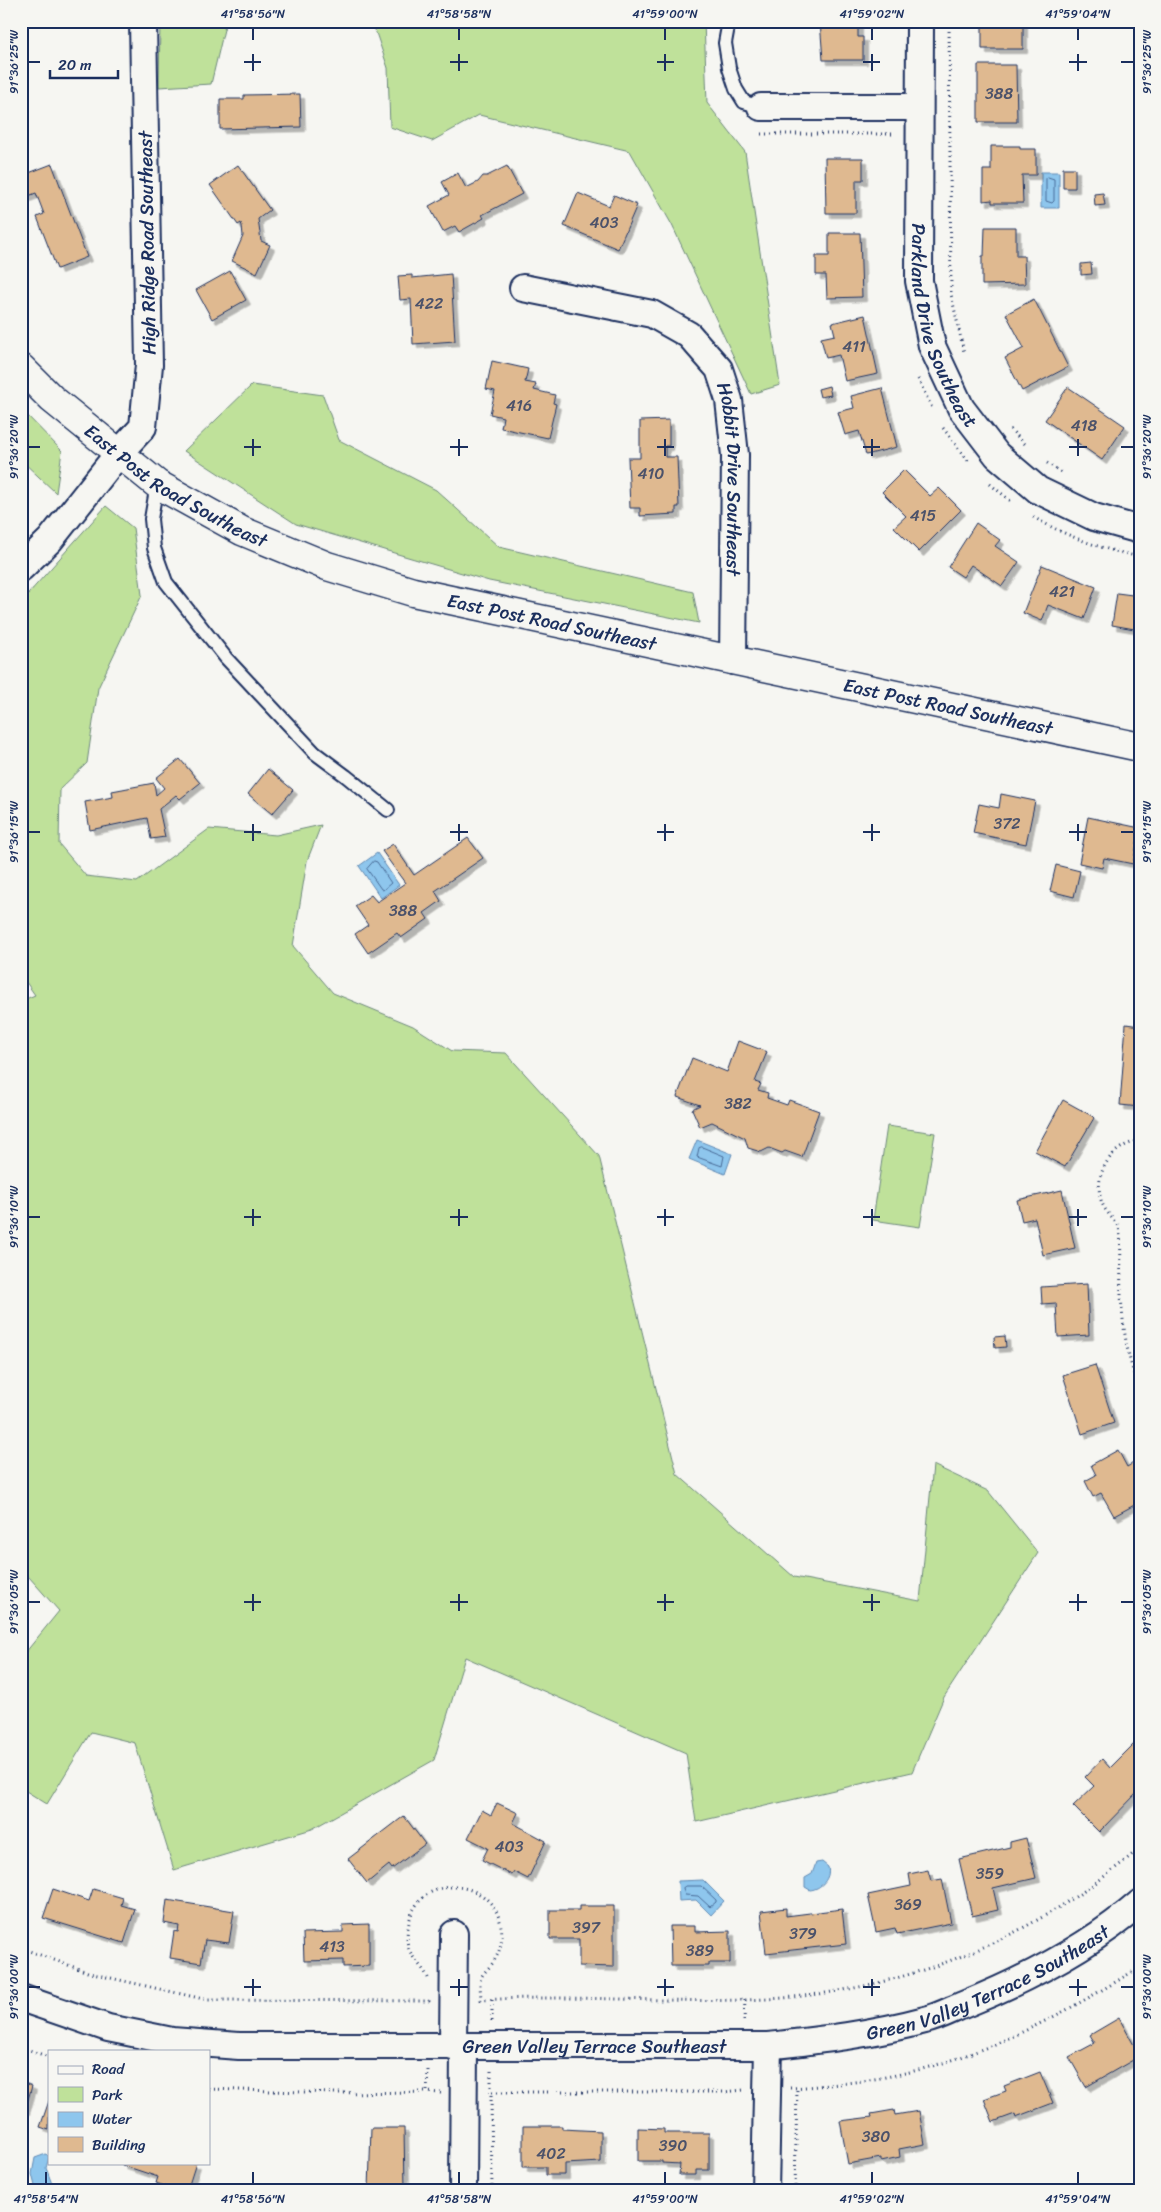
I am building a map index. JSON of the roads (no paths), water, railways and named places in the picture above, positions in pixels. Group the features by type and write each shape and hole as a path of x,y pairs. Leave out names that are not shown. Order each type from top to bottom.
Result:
{"main road":[{"name":"East Post Road Southeast","path":"21,368 52,399 157,484 242,531 327,566 412,592 1140,748"}],"street":[{"name":"High Ridge Road Southeast","path":"21,568 50,540 118,454 143,427 149,365 143,21"},
{"name":"Parkland Drive Southeast","path":"920,21 919,281 932,346 960,408 997,455 1038,490 1094,518 1140,530"},
{"path":"761,107 919,107"},
{"name":"Hobbit Drive Southeast","path":"523,288 652,314 689,334 719,369 730,400 735,454 733,661"},
{"name":"Green Valley Terrace Southeast","path":"21,1998 108,2028 172,2041 239,2046 768,2046 847,2037 926,2020 994,1992 1063,1956 1140,1903"},
{"path":"454,1934 463,2191"},
{"path":"765,2191 768,2046"}],"lane":[{"path":"729,21 725,43 729,68 736,89 744,102 761,107"},
{"path":"157,484 151,519 154,548 166,582 226,658 315,753 388,810"}],"water":[{"path":"1041,172 1059,172 1059,208 1041,208"},
{"path":"377,853 399,885 381,898 359,866"},
{"path":"697,1140 732,1154 725,1174 689,1159"},
{"path":"822,1862 828,1867 827,1879 818,1888 810,1890 805,1887 805,1878 812,1874 816,1863"},
{"path":"703,1880 724,1901 711,1915 696,1900 679,1901 678,1881"},
{"path":"46,2154 48,2156 46,2168 52,2184 50,2188 44,2191 35,2186 32,2174 35,2158"}]}
